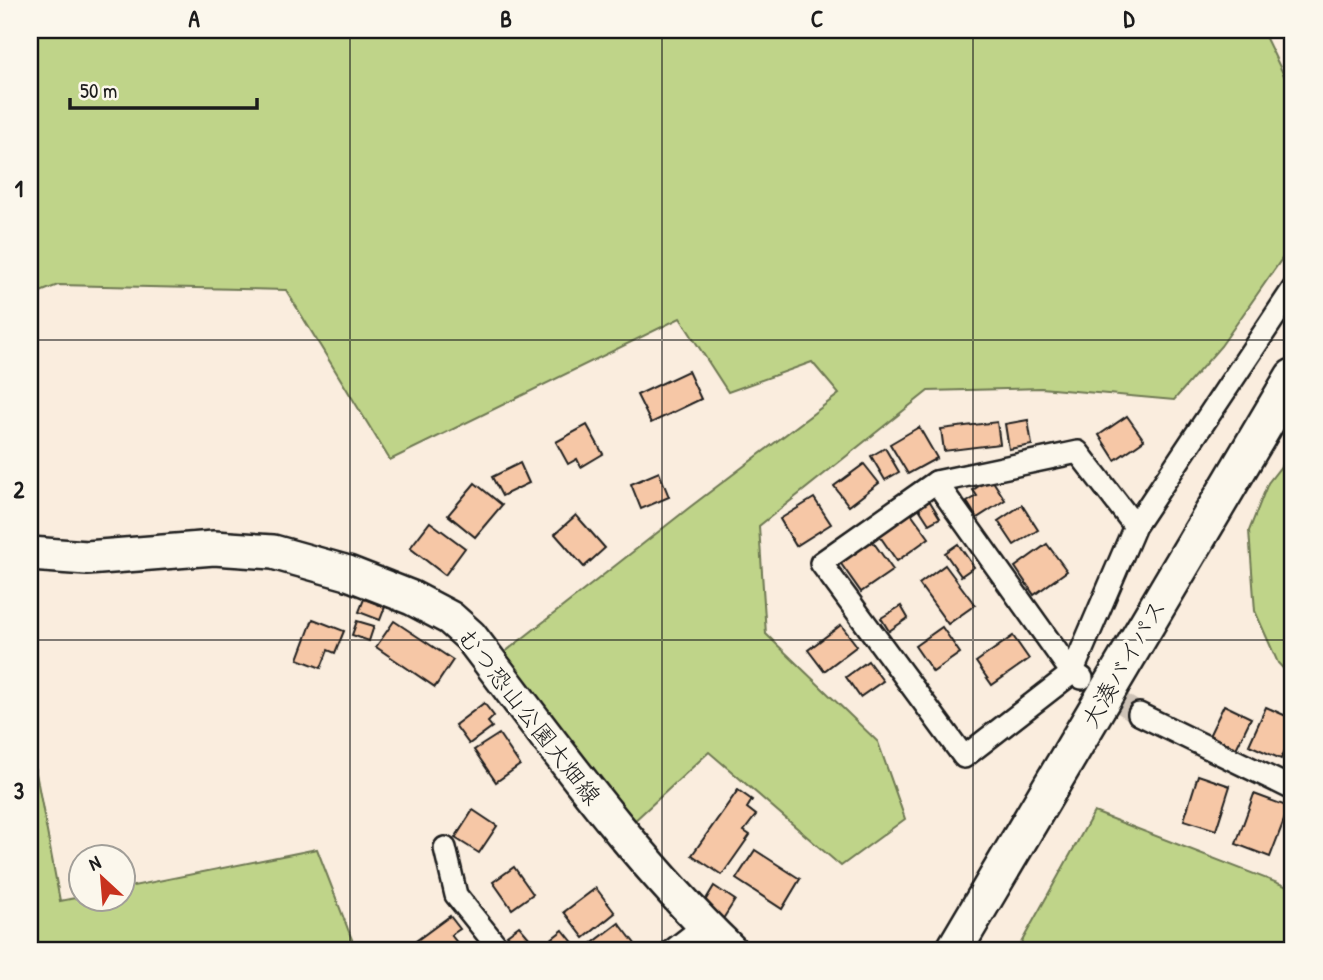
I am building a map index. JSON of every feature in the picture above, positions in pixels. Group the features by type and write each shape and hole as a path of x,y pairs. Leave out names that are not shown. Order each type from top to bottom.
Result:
{"highway":[{"name":"大湊バイパス","path":"954,950 1293,377"}],"main road":[{"name":"むつ恐山公園大畑線","path":"30,554 86,558 214,548 273,552 348,573 412,598 450,618 470,636 620,831 704,926 730,950"}],"street":[{"path":"1135,526 1078,452 936,482 821,563 964,757 1077,676 1135,526 1293,289"},
{"path":"936,482 1077,676"},
{"path":"1139,715 1293,789"},
{"path":"445,848 456,895 500,950"},
{"path":"673,950 704,926"}],"green space":[{"path":"30,30 1262,30 1293,94 1293,243 1221,346 1174,400 1041,388 928,391 759,526 766,634 878,742 905,819 841,866 709,752 632,823 500,656 839,394 812,362 728,392 680,318 390,460 286,290 58,285 30,296"},
{"path":"1293,451 1293,679 1278,663 1255,611 1249,531 1268,483"},
{"path":"30,741 60,901 66,900 66,914 136,914 136,885 317,849 356,950 30,950"},
{"path":"1094,812 1293,889 1293,950 1017,950"}],"building":[{"path":"688,371 701,399 651,423 637,395"},
{"path":"1127,416 1144,440 1115,460 1099,435"},
{"path":"1028,420 1032,445 1009,449 1005,424"},
{"path":"997,422 1000,444 944,451 941,429"},
{"path":"587,425 603,454 581,467 577,459 568,464 556,442"},
{"path":"919,427 937,458 908,474 890,444"},
{"path":"885,448 899,472 885,480 871,456"},
{"path":"520,463 529,483 502,496 492,477"},
{"path":"864,464 879,483 849,506 834,486"},
{"path":"659,472 669,497 641,509 631,484"},
{"path":"991,478 1005,500 977,518 967,502 977,496 973,490"},
{"path":"475,483 502,505 475,537 448,515"},
{"path":"814,498 831,524 796,546 780,519"},
{"path":"929,500 940,518 929,524 918,507"},
{"path":"1022,505 1038,530 1014,545 998,521"},
{"path":"911,513 929,538 897,561 879,535"},
{"path":"576,515 605,548 584,567 555,534"},
{"path":"430,522 465,548 445,575 410,548"},
{"path":"871,539 893,570 861,592 839,561"},
{"path":"958,544 974,567 961,576 945,553"},
{"path":"1047,544 1067,571 1034,595 1015,567"},
{"path":"945,565 975,605 948,624 919,584"},
{"path":"364,599 385,607 380,620 359,612"},
{"path":"901,606 908,618 889,631 881,618"},
{"path":"313,619 344,631 335,653 328,650 321,668 298,659"},
{"path":"357,621 374,626 369,641 352,635"},
{"path":"394,621 453,660 435,687 376,647"},
{"path":"841,625 857,646 824,671 808,650"},
{"path":"942,627 960,653 933,672 915,646"},
{"path":"1013,636 1029,659 992,685 976,662"},
{"path":"868,661 883,681 860,697 846,677"},
{"path":"484,703 494,716 488,722 492,727 469,744 455,725"},
{"path":"1224,705 1251,718 1235,751 1208,738"},
{"path":"1266,707 1293,719 1293,733 1281,759 1249,745"},
{"path":"499,734 520,765 496,782 474,750"},
{"path":"1198,775 1230,786 1216,830 1184,820"},
{"path":"738,790 752,800 747,808 756,815 744,831 750,835 722,875 692,855"},
{"path":"1254,794 1289,807 1270,857 1236,844"},
{"path":"473,810 497,826 479,853 455,838"},
{"path":"755,850 800,879 782,909 736,879"},
{"path":"514,867 533,894 512,909 493,882"},
{"path":"714,886 735,900 723,919 702,906"},
{"path":"596,888 615,913 584,938 564,912"},
{"path":"450,916 460,929 451,935 463,950 424,950 416,941"},
{"path":"619,923 639,949 594,950 590,945"},
{"path":"519,926 531,940 519,949 507,935"},
{"path":"563,930 579,950 537,950"}],"tunnel":[{"path":"1096,687 1139,714"}]}
